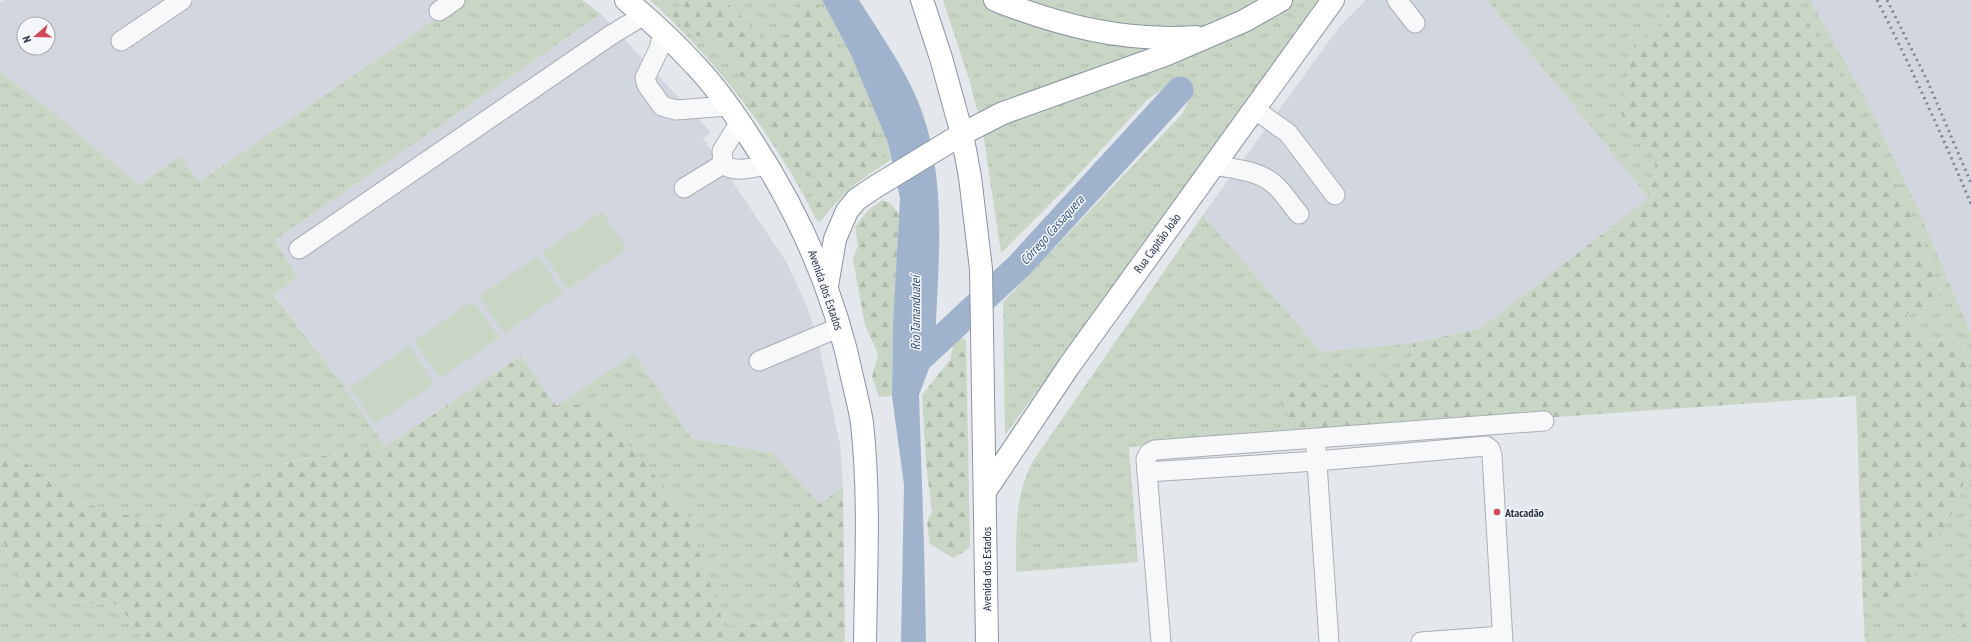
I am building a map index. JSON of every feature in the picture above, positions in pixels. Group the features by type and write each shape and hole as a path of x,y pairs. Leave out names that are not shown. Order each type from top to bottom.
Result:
{"highway":[{"name":"Avenida dos Estados","path":"626,0 644,15 695,64 734,114 790,201 807,237 827,286 848,355 862,421 867,489 865,642"},
{"name":"Avenida dos Estados","path":"922,0 941,58 962,134 970,177 981,269 986,490 987,642"},
{"path":"827,286 835,239 847,211 857,199 875,187 962,134 1017,107 1165,56 1213,36 1244,21 1281,0"},
{"name":"Rua Capitão João","path":"986,490 1069,366 1212,165 1333,0"},
{"path":"1004,2 1066,25 1136,38 1171,39 1213,36"}],"lane":[{"path":"121,41 182,0"},
{"path":"439,11 455,0"},
{"path":"1397,0 1415,23"},
{"path":"299,249 604,39 644,15"},
{"path":"663,33 659,49 645,78 647,84 662,106 676,110 734,114 722,150 723,164 728,168 735,170 768,165"},
{"path":"1254,109 1288,133 1335,195"},
{"path":"684,188 723,164"},
{"path":"1212,165 1255,173 1267,179 1275,185 1299,214"},
{"path":"759,360 840,327"},
{"path":"1160,642 1146,458 1149,453 1155,450 1544,421"},
{"path":"1315,438 1329,642"},
{"path":"1147,472 1317,461 1481,446 1490,449 1492,455 1502,639 1421,642"}],"shaded area":[{"path":"4,0 463,0 199,182 180,156 139,185 46,107 0,72 0,3"},
{"path":"1366,0 1487,0 1649,198 1480,329 1413,343 1321,352 1203,215 1340,26"},
{"path":"1810,0 1971,0 1971,334 1919,211 1868,104"},
{"path":"601,14 711,132 703,138 787,263 808,309 819,345 840,445 843,487 820,504 772,453 692,439 634,354 556,406 521,356 385,447 343,385 274,294 297,277 275,240"}],"green space":[{"path":"463,0 582,0 601,14 275,240 297,277 274,295 343,385 385,447 295,460 159,524 76,501 25,463 0,452 0,72 46,107 139,185 180,156 199,182"},
{"path":"650,0 822,0 851,55 888,143 891,160 870,173 852,187 820,222 816,219 800,188 782,159 743,102 699,49"},
{"path":"684,0 710,0 728,4 766,40 794,34 798,5 816,2 837,40 866,101 880,143 884,164 853,185 836,201 820,222 816,219 812,211 819,195 813,175 797,175 784,153 783,144 766,113 751,107 744,97 741,75 718,39 691,35 669,13"},
{"path":"943,0 1323,0 1005,435 1003,302 1183,113 1190,97 1171,83 1147,100 1066,188 1001,253 983,133 969,79"},
{"path":"1487,0 1671,0 1665,23 1633,47 1621,113 1657,160 1649,198"},
{"path":"1671,0 1795,0 1859,110 1912,216 1940,291 1934,304 1908,313 1905,322 1929,341 1953,337 1969,355 1965,391 1971,433 1971,454 1958,503 1918,570 1897,595 1863,604 1856,396 1302,435 1280,402 1291,378 1323,390 1342,366 1385,379 1411,365 1413,343 1480,329 1649,198 1656,160 1621,113 1633,47 1665,23"},
{"path":"1795,0 1810,0 1868,104 1919,211 1971,334 1971,433 1965,391 1969,355 1953,337 1929,341 1905,322 1908,313 1934,304 1940,291 1912,216 1859,110"},
{"path":"883,200 891,204 899,214 893,324 892,396 879,397 872,377 878,354 865,325 853,259 858,246 855,227 869,209"},
{"path":"602,212 627,249 568,289 542,252"},
{"path":"1203,215 1321,352 1413,343 1411,365 1385,379 1342,366 1302,435 1129,447 1138,562 1016,572 1017,515 1022,489 1033,461"},
{"path":"538,256 563,293 504,333 479,296"},
{"path":"473,301 499,338 440,378 414,341"},
{"path":"959,337 966,340 970,547 953,558 930,544 927,523 932,511 926,463 922,395 950,360 954,343"},
{"path":"409,346 434,384 375,424 350,387"},
{"path":"634,354 692,439 772,453 820,504 773,537 800,593 789,620 725,627 685,511 556,406"},
{"path":"521,356 556,406 594,404 685,511 725,627 789,620 800,593 773,537 843,487 845,642 146,642 118,604 32,601 0,536 0,452 25,463 76,501 159,524 295,460 385,447"},
{"path":"1971,454 1971,601 1957,642 1865,642 1863,604 1897,595 1958,503"},
{"path":"0,536 32,601 118,604 146,642 0,642"},
{"path":"1971,601 1971,642 1957,642"}],"water":[{"name":"Rio Tamanduateí","path":"822,0 859,0 890,48 911,86 927,128 934,158 938,189 939,220 935,343 931,363 919,395 926,642 901,642 904,485 892,396 893,324 900,198 888,143 851,55"}],"waterway":[{"name":"Córrego Cassaquera","path":"916,362 1020,265 1180,90"}],"railway":[{"path":"1877,0 1926,101 1971,204"},
{"path":"1887,0 1927,80 1971,183"}],"place":[{"name":"Atacadão","path":"1497,512"}]}
